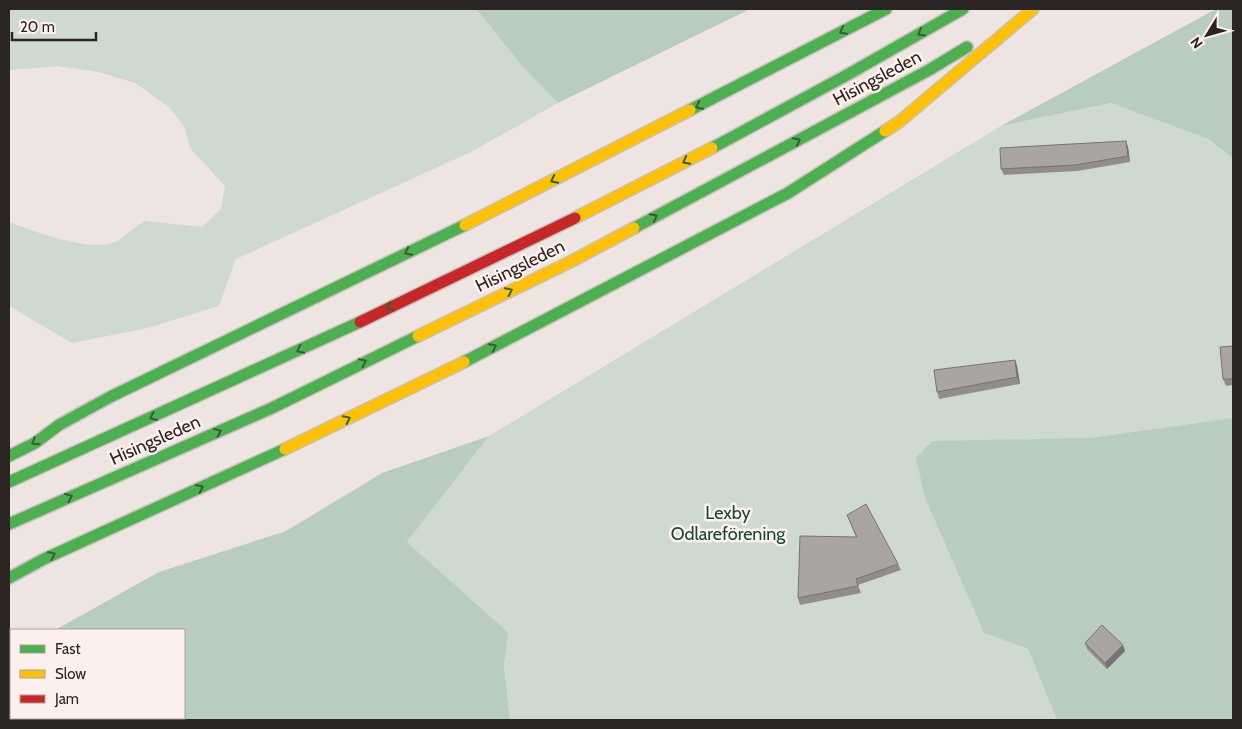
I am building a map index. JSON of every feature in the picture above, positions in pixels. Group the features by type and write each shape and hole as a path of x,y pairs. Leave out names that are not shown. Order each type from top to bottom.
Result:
{"highway":[{"path":"9,456 35,443 59,425 471,222 886,9"},
{"name":"Hisingsleden","path":"9,482 262,369 560,226 728,139 963,9"},
{"path":"9,578 44,559 248,467 437,376 788,193 899,122 1032,9"},
{"name":"Hisingsleden","path":"9,524 272,408 570,262 929,70 1032,9"},
{"path":"34,429 59,425"}],"green space":[{"path":"9,9 476,9 523,67 558,103 471,152 236,259 219,306 148,328 72,343 9,306 9,222 63,240 94,245 107,244 117,241 144,221 202,227 221,209 225,186 190,148 184,126 169,107 135,83 98,72 57,66 9,70"},
{"path":"476,9 750,9 558,103 523,67"},
{"path":"1216,9 1233,9 1233,158 1208,139 1111,103 1001,126"},
{"name":"Lexby Odlareförening","path":"1111,103 1208,139 1233,158 1233,418 1089,438 925,498 984,633 1028,649 1057,720 510,720 504,666 508,632 407,542 489,436 1001,126"},
{"path":"1233,418 1233,720 1057,720 1028,649 984,633 925,498 916,458 932,441 1089,438"},
{"path":"489,436 407,542 508,632 504,666 510,720 9,720 10,656 10,719 185,719 185,629 57,629 159,572 286,531 382,473"}],"building":[{"path":"1126,141 1128,156 1075,165 1001,169 1000,148"},
{"path":"1233,346 1233,379 1223,379 1220,347"},
{"path":"1015,360 1017,377 937,392 934,370"},
{"path":"866,504 898,564 856,579 858,586 798,598 800,536 857,537 847,515"},
{"path":"1102,625 1123,645 1105,663 1085,643"}],"traffic: fast":[{"path":"690,110 886,9"},
{"path":"712,148 847,75 963,9"},
{"path":"634,228 929,70 967,47"},
{"path":"464,362 788,193 885,131"},
{"path":"9,456 35,443 59,425 110,397 465,225"},
{"path":"9,482 360,322"},
{"path":"9,524 272,408 418,336"},
{"path":"9,578 44,559 285,449"}],"traffic: slow":[{"path":"885,131 899,122 1033,9"},
{"path":"465,225 690,110"},
{"path":"575,218 712,148"},
{"path":"418,336 570,262 634,228"},
{"path":"285,449 464,362"}],"traffic: jam":[{"path":"360,322 575,218"}]}
